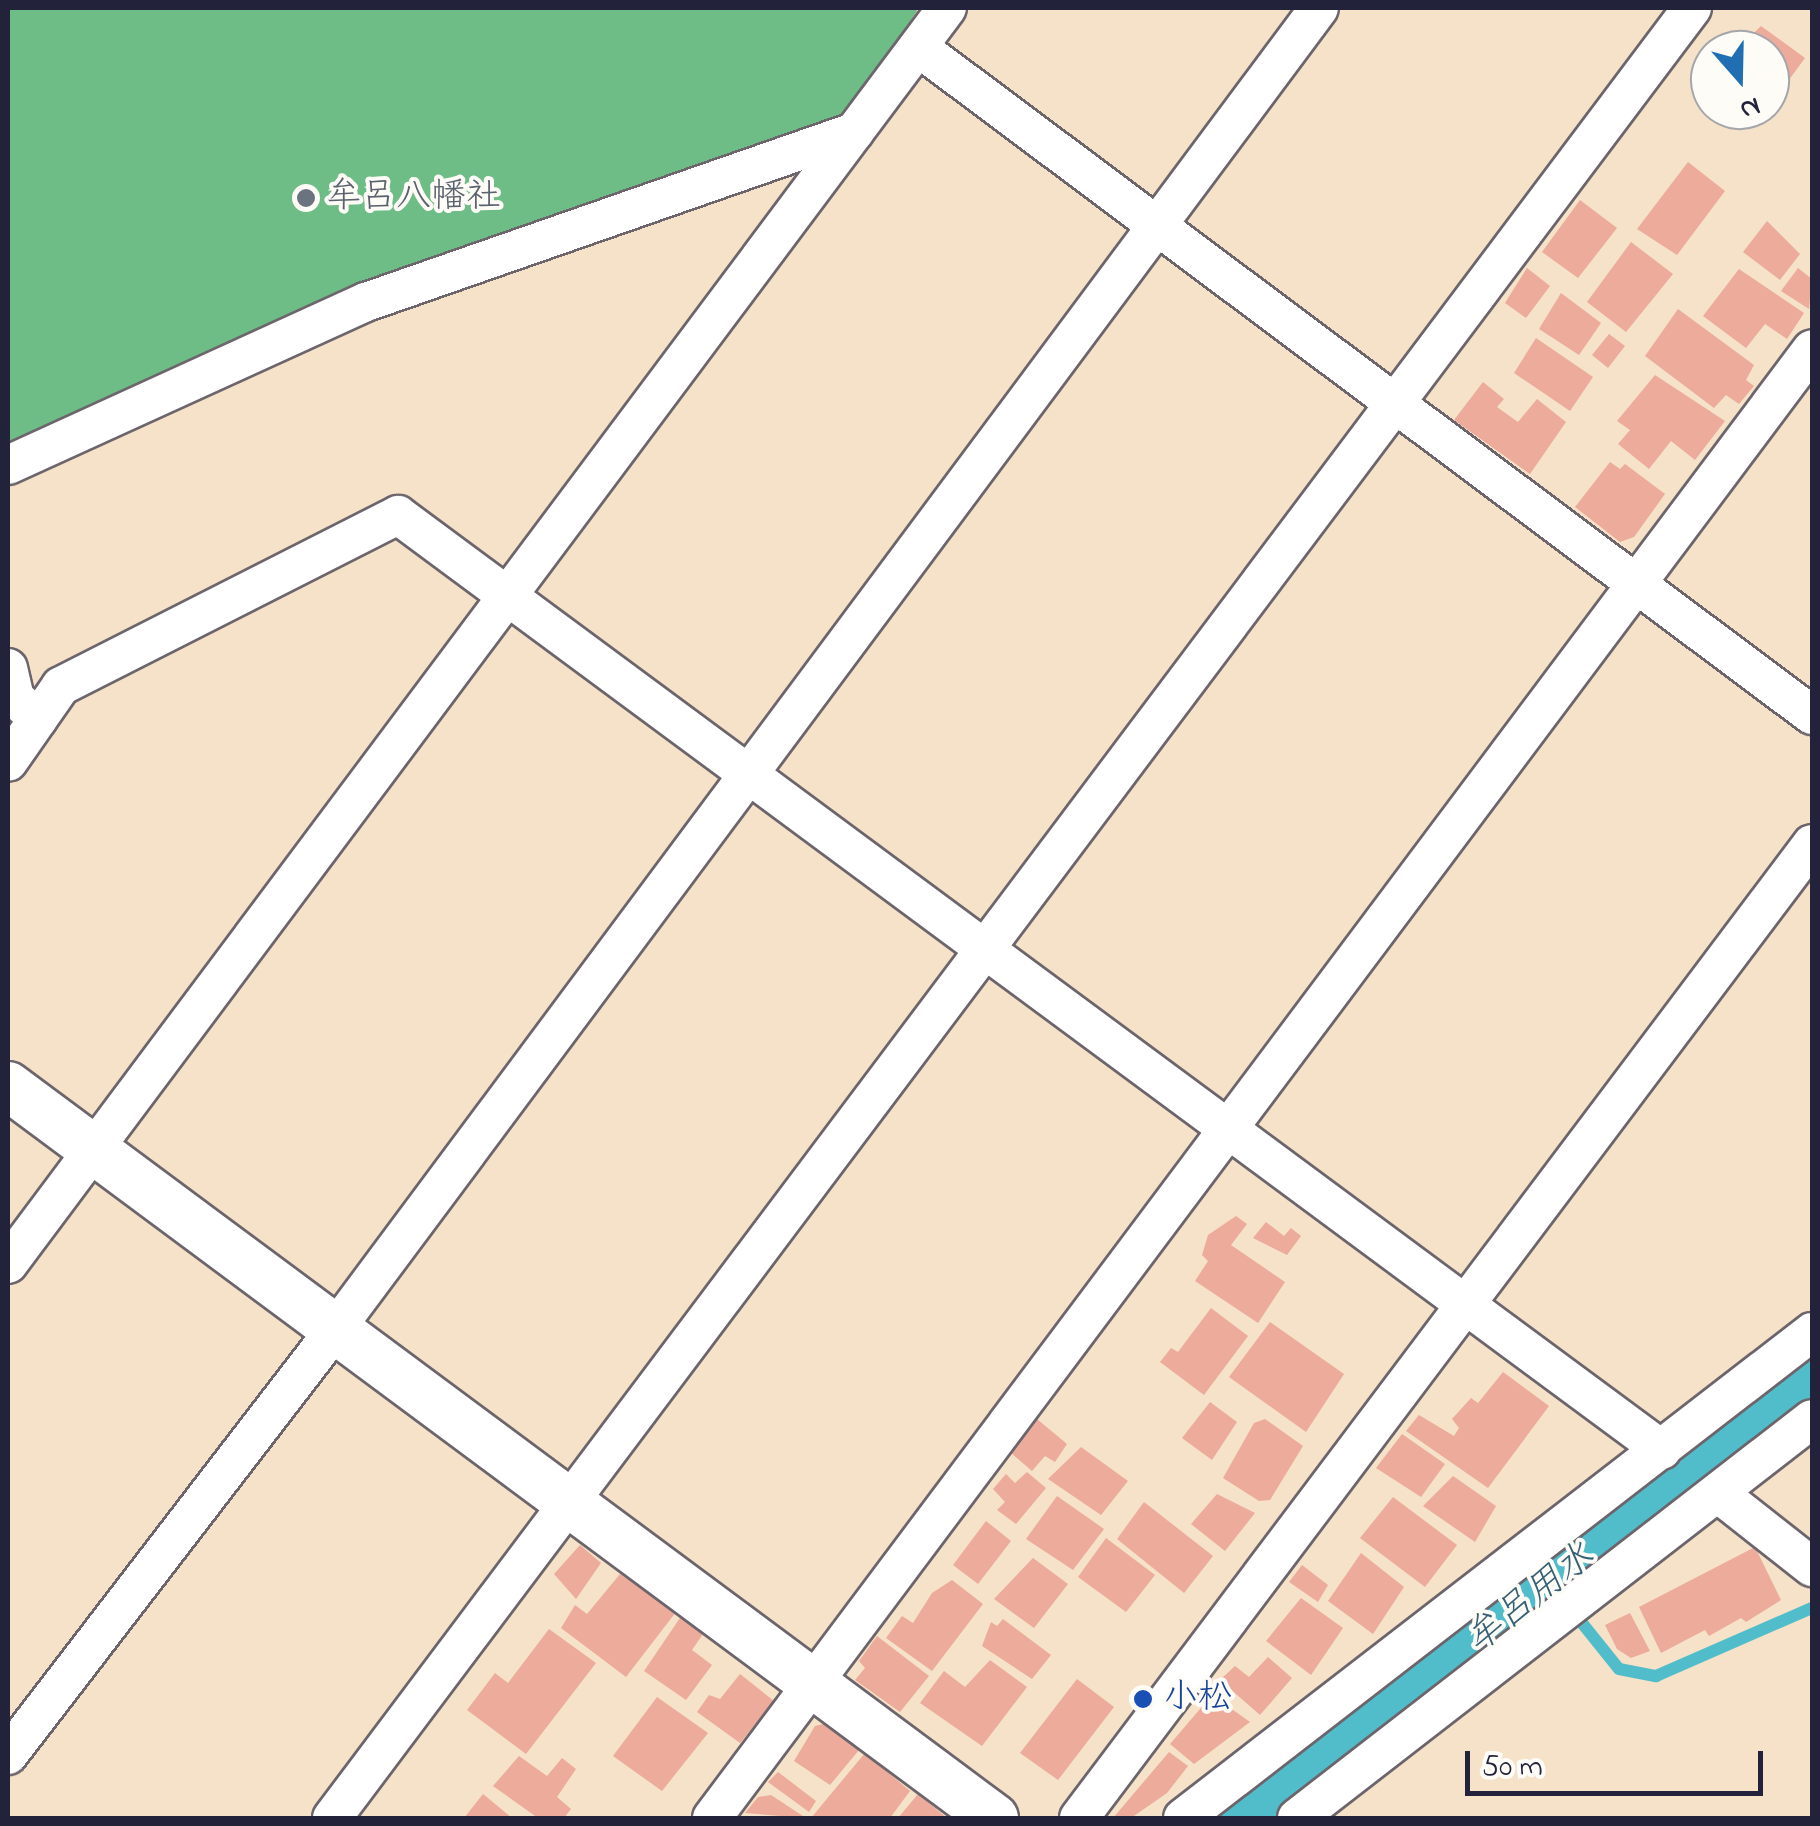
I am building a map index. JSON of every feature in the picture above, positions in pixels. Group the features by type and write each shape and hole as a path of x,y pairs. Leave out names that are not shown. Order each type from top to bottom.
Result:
{"street":[{"path":"8,1264 947,8"},
{"path":"8,1755 337,1326 1318,8"},
{"path":"332,1818 568,1500 986,953 1692,8"},
{"path":"918,47 1397,400 1812,715"},
{"path":"8,465 366,302 854,132"},
{"path":"712,1818 1812,349"},
{"path":"8,762 61,686 398,515 510,593 745,774 1466,1310 1662,1450"},
{"path":"8,668 16,698 38,719"},
{"path":"1079,1818 1466,1310 1812,844"},
{"path":"8,1086 337,1326 994,1818"},
{"path":"1297,1818 1418,1682 1662,1450 1812,1332"},
{"path":"1183,1818 1418,1682 1718,1492 1812,1419"},
{"path":"1718,1492 1812,1567"}],"green space":[{"name":"牟呂八幡社","path":"8,8 917,11 851,111 357,286 8,446"}],"building":[{"path":"1790,47 1805,58 1790,79"},
{"path":"1688,162 1725,191 1677,255 1637,229"},
{"path":"1580,200 1617,228 1578,278 1542,252"},
{"path":"1767,221 1800,254 1780,280 1743,252"},
{"path":"1631,242 1673,274 1626,332 1587,302"},
{"path":"1527,268 1550,286 1526,318 1505,303"},
{"path":"1798,268 1812,279 1809,309 1781,291"},
{"path":"1739,269 1804,313 1787,339 1765,324 1746,348 1703,316"},
{"path":"1561,293 1601,323 1579,355 1539,329"},
{"path":"1678,309 1754,365 1746,380 1754,386 1739,404 1726,395 1714,408 1645,356"},
{"path":"1609,334 1625,346 1608,368 1592,355"},
{"path":"1536,338 1593,377 1570,411 1514,373"},
{"path":"1655,375 1725,421 1695,460 1671,441 1649,469 1618,444 1630,430 1617,421"},
{"path":"1483,382 1504,399 1497,407 1518,422 1537,399 1566,422 1530,474 1454,420"},
{"path":"1610,462 1620,469 1625,464 1665,494 1634,537 1620,542 1575,507"},
{"path":"1236,1216 1247,1224 1231,1245 1285,1282 1258,1323 1195,1281 1208,1261 1202,1255 1208,1235"},
{"path":"1266,1222 1284,1236 1291,1228 1301,1236 1287,1255 1253,1238"},
{"path":"1211,1308 1248,1336 1204,1395 1160,1362 1171,1348 1178,1352"},
{"path":"1270,1322 1344,1374 1306,1432 1229,1377"},
{"path":"1503,1372 1549,1406 1488,1488 1406,1431 1419,1415 1454,1436 1459,1428 1452,1419 1471,1398 1478,1403"},
{"path":"1210,1402 1237,1422 1212,1460 1182,1438"},
{"path":"1037,1419 1067,1444 1055,1462 1045,1456 1032,1471 1010,1452"},
{"path":"1265,1419 1303,1446 1270,1500 1259,1501 1223,1478 1254,1423"},
{"path":"1402,1434 1445,1464 1421,1497 1376,1468"},
{"path":"1081,1447 1128,1481 1101,1515 1048,1479"},
{"path":"1027,1472 1046,1488 1016,1524 997,1510 1005,1502 993,1489 1006,1474 1015,1483"},
{"path":"1453,1476 1496,1506 1475,1542 1423,1506"},
{"path":"1217,1494 1255,1513 1225,1551 1191,1524"},
{"path":"1057,1496 1104,1529 1073,1570 1026,1539"},
{"path":"1393,1497 1457,1545 1425,1587 1360,1538"},
{"path":"1144,1502 1213,1556 1184,1593 1117,1539"},
{"path":"986,1521 1011,1541 978,1584 953,1565"},
{"path":"1106,1538 1155,1575 1126,1612 1078,1577"},
{"path":"580,1545 601,1563 576,1599 554,1574"},
{"path":"1755,1547 1781,1600 1746,1622 1741,1618 1709,1636 1705,1630 1661,1653 1639,1607"},
{"path":"1361,1553 1404,1587 1373,1634 1328,1601"},
{"path":"1033,1558 1068,1584 1034,1628 994,1599"},
{"path":"1302,1565 1328,1585 1318,1602 1289,1582"},
{"path":"620,1574 676,1612 626,1677 561,1628 575,1605 587,1614"},
{"path":"952,1580 983,1604 932,1671 886,1638 902,1616 913,1623 932,1593"},
{"path":"1301,1598 1343,1628 1311,1675 1266,1641"},
{"path":"1630,1613 1650,1651 1631,1658 1617,1649 1605,1625"},
{"path":"682,1615 705,1631 692,1650 712,1665 686,1700 644,1671"},
{"path":"1003,1619 1051,1655 1032,1679 982,1646 991,1622 997,1626"},
{"path":"549,1629 596,1663 526,1754 467,1710 495,1673 508,1683"},
{"path":"877,1636 929,1676 900,1712 855,1680 865,1668 859,1661"},
{"path":"1268,1657 1292,1678 1260,1715 1220,1680 1235,1666 1249,1677"},
{"path":"990,1660 1027,1687 982,1746 920,1703 944,1671 965,1687"},
{"path":"740,1674 774,1701 740,1743 697,1712 709,1695 720,1699"},
{"path":"1077,1679 1114,1707 1058,1780 1020,1753"},
{"path":"1212,1695 1250,1722 1194,1764 1170,1744"},
{"path":"657,1697 708,1733 662,1791 613,1756"},
{"path":"823,1724 859,1750 830,1785 794,1761 815,1726"},
{"path":"1169,1752 1188,1766 1167,1793 1131,1818 1113,1818"},
{"path":"865,1753 910,1791 890,1818 811,1818"},
{"path":"519,1756 547,1776 562,1758 576,1769 557,1797 571,1809 564,1818 538,1818 493,1786"},
{"path":"778,1772 816,1801 809,1812 768,1782"},
{"path":"483,1794 512,1818 464,1818"},
{"path":"918,1794 947,1818 898,1818"},
{"path":"771,1795 806,1818 745,1813 758,1797"}],"waterway":[{"name":"牟呂用水","path":"1250,1818 1812,1381"},
{"path":"1578,1618 1619,1669 1656,1676 1812,1608"}],"place":[{"name":"牟呂八幡社","path":"306,198"},
{"name":"小松","path":"1143,1699"}]}
